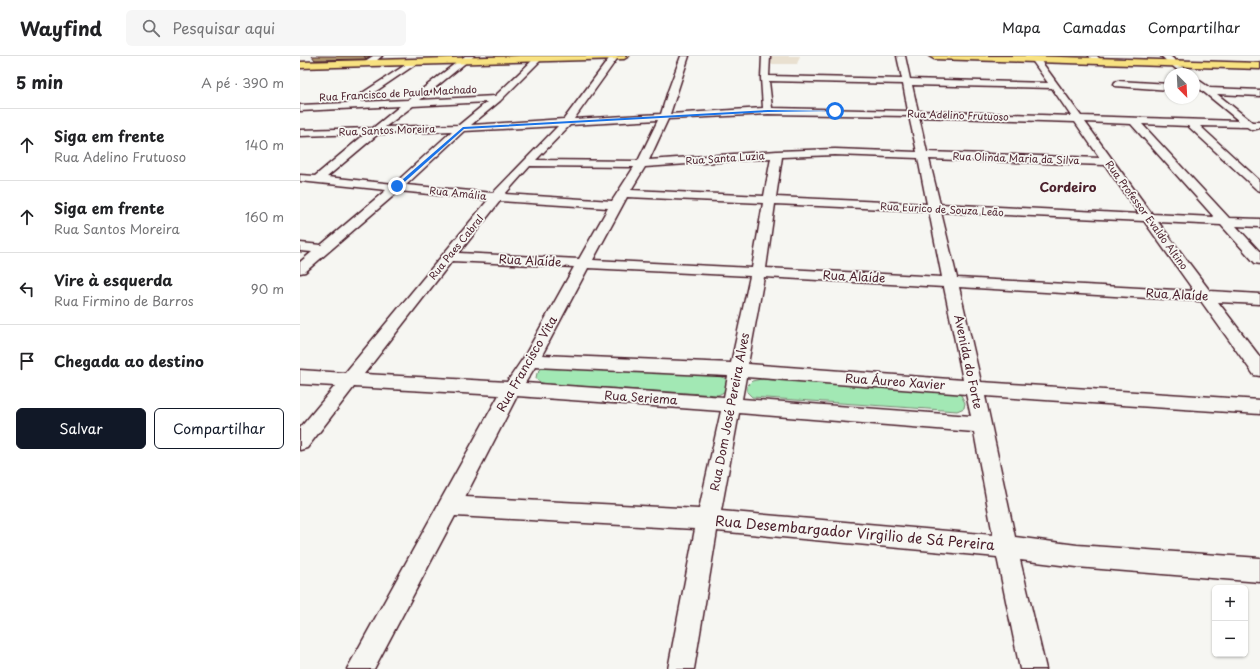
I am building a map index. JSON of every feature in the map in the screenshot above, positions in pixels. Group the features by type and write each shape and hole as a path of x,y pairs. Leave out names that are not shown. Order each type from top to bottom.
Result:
{"main road":[{"path":"300,64 312,56"},
{"path":"300,64 413,62 468,58 624,56"},
{"path":"934,56 1036,59 1095,58 1260,66"}],"street":[{"path":"368,63 378,56"},
{"name":"Rua Paes Cabral","path":"300,442 498,197 506,185 567,122 615,56"},
{"name":"Rua Francisco Vita","path":"360,669 450,506 511,390 530,361 641,164 665,116 672,91 685,56"},
{"path":"766,56 765,78 768,111"},
{"name":"Avenida do Forte","path":"902,56 1033,669"},
{"path":"1165,56 1180,68"},
{"path":"300,269 497,99 540,57"},
{"path":"317,180 376,130 413,103 468,58"},
{"name":"Rua Professor Evaldo Altino","path":"1036,59 1149,219 1260,370"},
{"path":"348,106 413,62"},
{"path":"765,78 1055,86"},
{"path":"1118,84 1164,86"},
{"path":"1200,84 1255,125 1260,133"},
{"path":"1200,88 1260,93"},
{"name":"Rua Francisco de Paula Machado","path":"300,108 497,99"},
{"name":"Rua Adelino Frutuoso","path":"665,116 768,111 835,111 1255,125"},
{"name":"Rua Santos Moreira","path":"300,133 463,128 665,116"},
{"path":"1134,121 1260,260"},
{"path":"1191,123 1260,187"},
{"name":"Rua Santa Luzia","path":"528,163 641,164 777,154 835,152 923,154"},
{"name":"Rua Dom José Pereira Alves","path":"681,669 708,520 758,272 777,154"},
{"name":"Rua Olinda Maria da Silva","path":"923,154 1108,162"},
{"name":"Rua Amália","path":"300,178 397,186 498,197 620,199"},
{"name":"Rua Eurico de Souza Leão","path":"620,199 770,200 934,209 1260,223"},
{"path":"300,247 323,250"},
{"name":"Rua Alaíde","path":"448,257 1260,299"},
{"name":"Rua Áureo Xavier","path":"530,361 738,370 974,388 1260,407"},
{"name":"Rua Seriema","path":"300,377 732,405 982,425"},
{"name":"Rua Desembargador Virgilio de Sá Pereira","path":"450,506 708,520 1006,547 1077,556 1260,570"}],"shaded area":[{"path":"770,56 800,56 797,64 770,64"}],"green space":[{"path":"543,367 718,375 728,380 726,391 718,395 546,384 539,382 536,378 537,373"},
{"path":"761,379 949,390 961,395 965,403 964,408 957,411 752,397 747,392 747,386 752,381"}],"district":[{"name":"Cordeiro","path":"1068,187"}],"route":[{"path":"397,186 463,128 768,111 835,111"}]}
